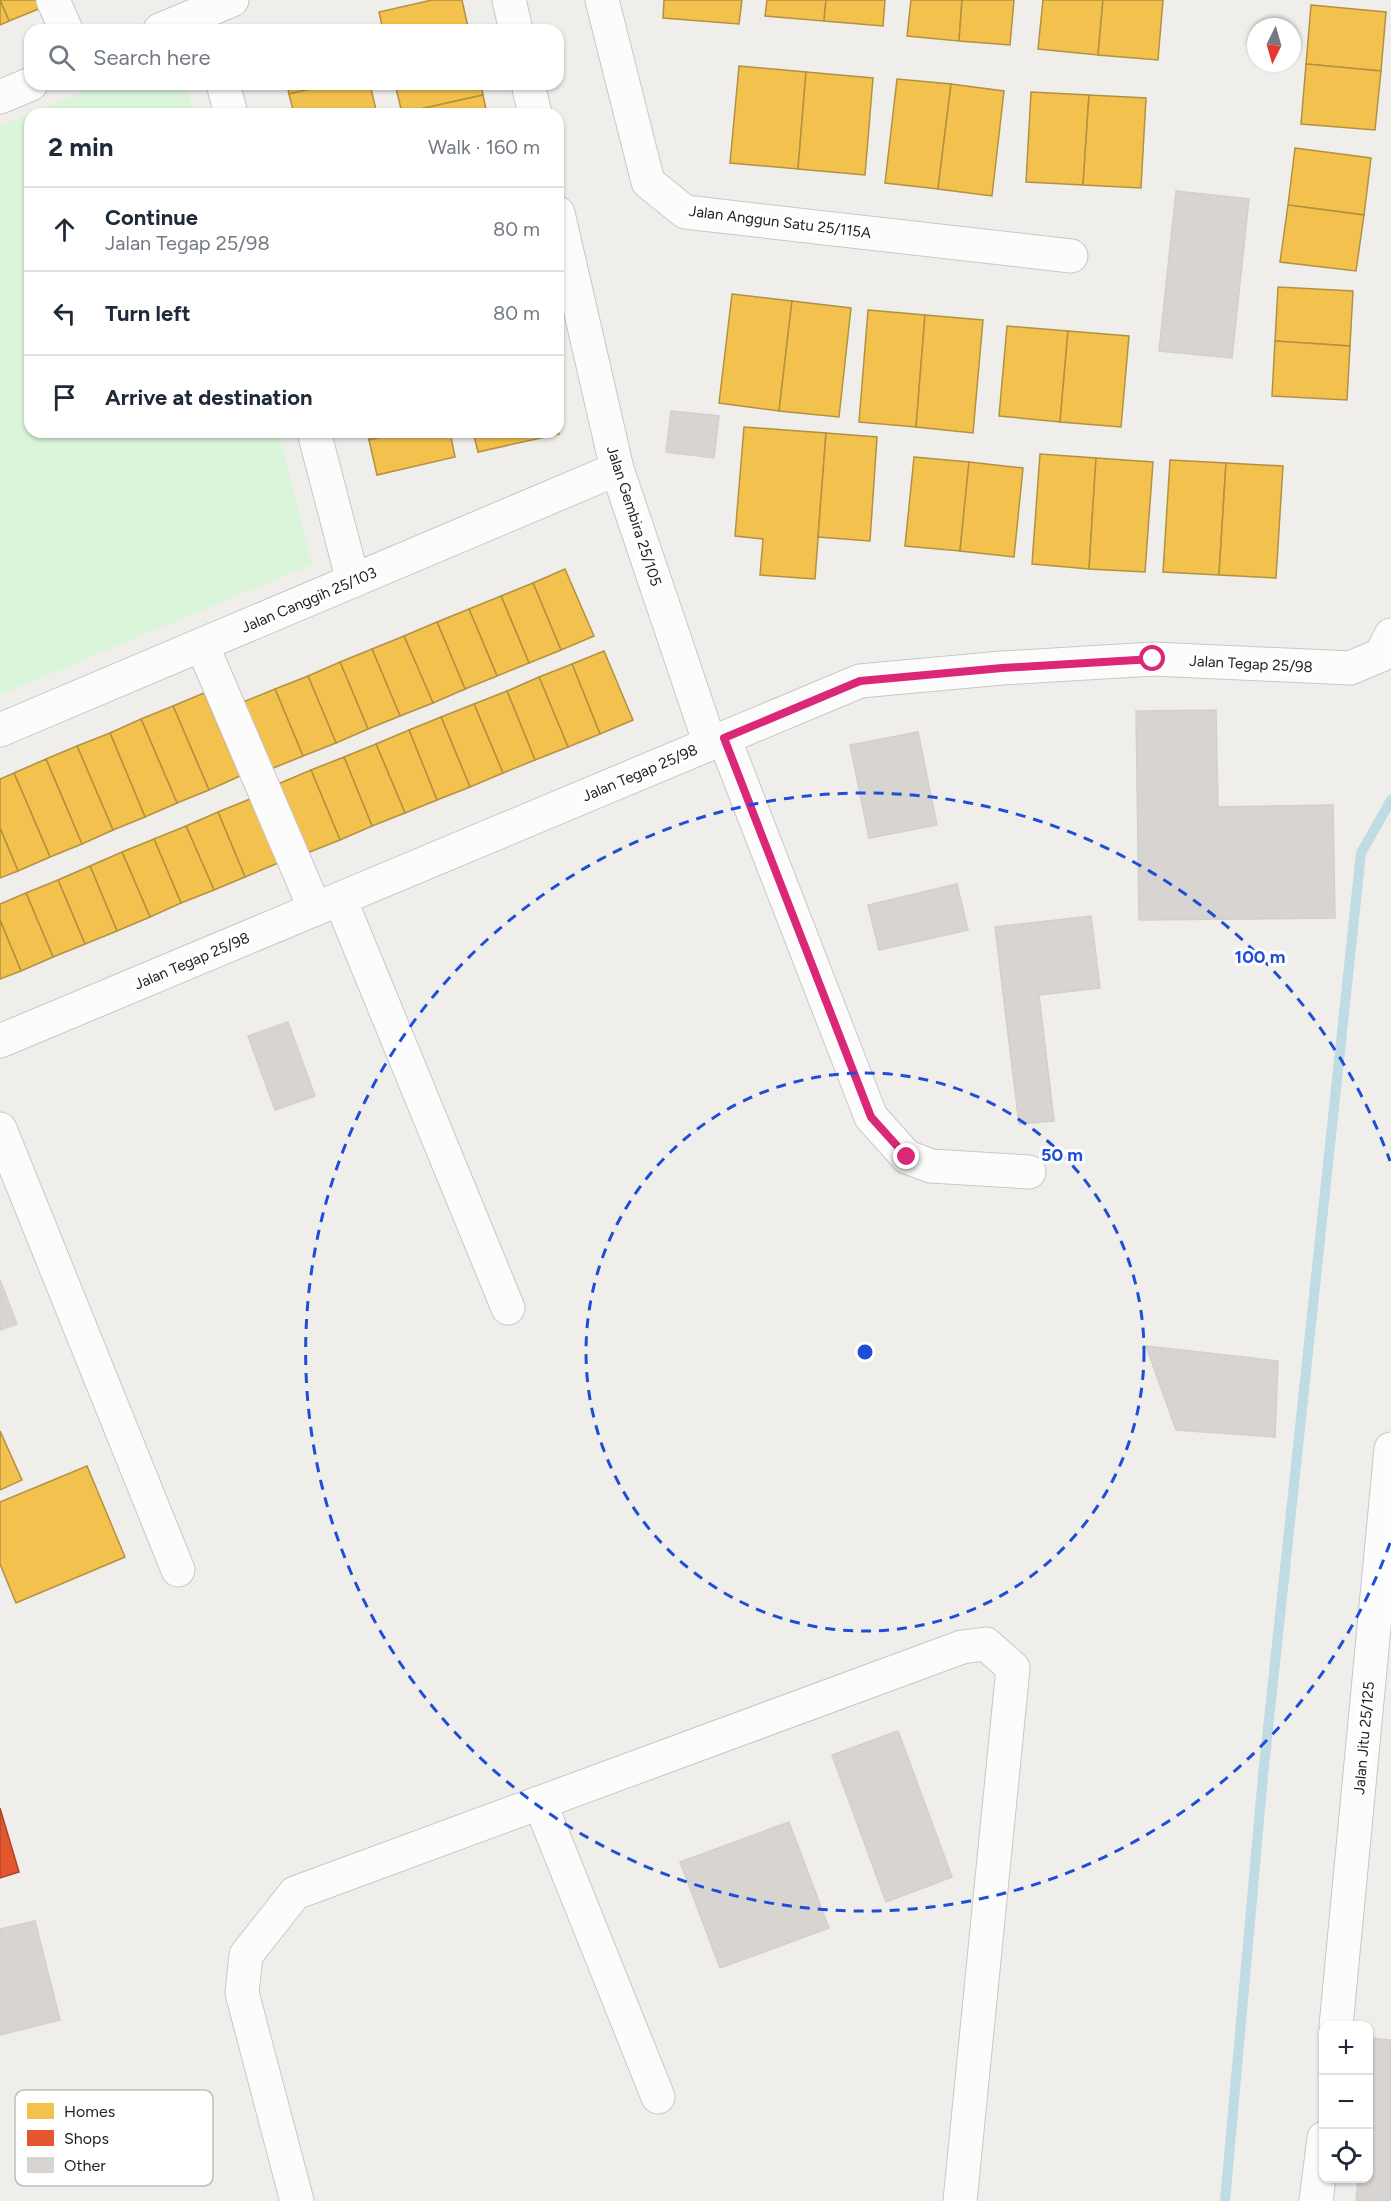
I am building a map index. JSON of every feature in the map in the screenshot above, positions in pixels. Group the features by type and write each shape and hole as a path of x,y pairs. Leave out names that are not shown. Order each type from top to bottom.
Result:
{"street":[{"path":"53,0 63,24"},
{"path":"509,0 515,24"},
{"name":"Jalan Anggun Satu 25/115A","path":"602,0 648,182 685,212 1071,256"},
{"path":"181,24 215,14"},
{"path":"0,97 24,87"},
{"path":"225,90 229,108"},
{"path":"529,90 534,108"},
{"name":"Jalan Gembira 25/105","path":"564,239 617,469 717,741 871,1117 907,1157 931,1166 1029,1172"},
{"path":"316,438 353,581"},
{"name":"Jalan Canggih 25/103","path":"0,730 617,469"},
{"name":"Jalan Tegap 25/98","path":"0,1041 860,681 1002,668 1153,659 1350,668 1381,656 1391,634"},
{"path":"202,645 328,904 508,1308"},
{"path":"0,1130 178,1570"},
{"name":"Jalan Jitu 25/125","path":"1336,2021 1391,1449"},
{"path":"297,2201 242,1993 246,1955 295,1893 962,1647 986,1644 1013,1668 960,2201"},
{"path":"540,1803 658,2097"},
{"path":"1316,2201 1319,2174"}],"green space":[{"path":"87,90 188,90 192,108 43,108"},
{"path":"24,116 24,438 280,438 313,564 0,695 0,126"}],"building: Homes":[{"path":"0,0 38,0 41,8 9,21"},
{"path":"0,0 9,21 0,25"},
{"path":"432,0 462,0 467,24 382,24 379,12"},
{"path":"664,0 742,0 739,24 663,18"},
{"path":"767,0 826,0 824,21 765,16"},
{"path":"826,0 885,0 883,26 824,21"},
{"path":"911,0 962,0 959,41 907,36"},
{"path":"962,0 1014,0 1010,45 959,41"},
{"path":"1043,0 1103,0 1098,55 1038,49"},
{"path":"1103,0 1163,0 1158,60 1098,55"},
{"path":"1311,5 1386,12 1381,71 1306,64"},
{"path":"1306,64 1381,71 1375,130 1301,124"},
{"path":"739,66 806,72 798,169 730,163"},
{"path":"806,72 873,78 865,175 798,169"},
{"path":"897,79 951,84 938,189 885,183"},
{"path":"951,84 1004,91 992,196 938,189"},
{"path":"288,90 306,90 289,94"},
{"path":"306,90 371,90 376,108 292,108 289,94"},
{"path":"396,90 482,90 483,95 424,108 401,108"},
{"path":"1031,92 1089,95 1083,185 1026,182"},
{"path":"483,95 486,108 424,108"},
{"path":"1089,95 1146,98 1141,188 1083,185"},
{"path":"1295,148 1371,158 1364,215 1288,205"},
{"path":"1288,205 1364,215 1356,271 1280,262"},
{"path":"1278,287 1353,291 1350,346 1275,341"},
{"path":"732,294 792,301 779,411 719,403"},
{"path":"792,301 851,308 839,417 779,411"},
{"path":"868,310 925,315 916,427 859,422"},
{"path":"925,315 983,320 973,433 916,427"},
{"path":"1007,326 1068,331 1060,422 999,416"},
{"path":"1068,331 1129,336 1121,427 1060,422"},
{"path":"1275,341 1350,346 1347,400 1272,396"},
{"path":"744,427 826,433 815,579 760,575 763,539 735,536"},
{"path":"826,433 877,437 870,541 818,537"},
{"path":"451,438 455,457 377,475 369,440"},
{"path":"474,438 541,438 478,452"},
{"path":"1040,454 1096,458 1089,569 1032,564"},
{"path":"914,457 969,462 960,551 905,546"},
{"path":"1096,458 1153,462 1145,572 1089,569"},
{"path":"1170,460 1226,463 1219,575 1163,572"},
{"path":"969,462 1023,468 1014,557 960,551"},
{"path":"1226,463 1283,466 1276,578 1219,575"},
{"path":"565,569 594,636 561,650 533,583"},
{"path":"533,583 561,650 529,663 501,596"},
{"path":"501,596 529,663 497,676 469,609"},
{"path":"469,609 497,676 465,689 437,622"},
{"path":"437,622 465,689 433,703 404,636"},
{"path":"404,636 433,703 400,716 372,649"},
{"path":"372,649 400,716 368,729 340,662"},
{"path":"604,651 633,720 600,734 572,664"},
{"path":"340,662 368,729 336,743 308,676"},
{"path":"572,664 600,734 568,747 539,677"},
{"path":"308,676 336,743 303,756 275,689"},
{"path":"539,677 568,747 535,760 507,691"},
{"path":"275,689 303,756 271,769 243,702"},
{"path":"507,691 535,760 503,773 474,704"},
{"path":"204,693 240,776 209,790 173,706"},
{"path":"474,704 503,773 470,787 441,717"},
{"path":"173,706 209,790 177,803 141,719"},
{"path":"441,717 470,787 437,800 409,730"},
{"path":"141,719 177,803 145,817 110,733"},
{"path":"409,730 437,800 405,813 376,744"},
{"path":"110,733 145,817 113,830 77,746"},
{"path":"376,744 405,813 372,826 344,757"},
{"path":"77,746 113,830 82,844 46,759"},
{"path":"344,757 372,826 340,840 311,770"},
{"path":"46,759 82,844 50,857 14,773"},
{"path":"311,770 340,840 307,853 278,784"},
{"path":"14,773 50,857 18,871 0,828 0,779"},
{"path":"250,799 278,863 245,877 218,812"},
{"path":"218,812 245,877 214,890 186,826"},
{"path":"186,826 214,890 181,903 154,839"},
{"path":"0,828 18,871 0,878"},
{"path":"154,839 181,903 150,917 122,852"},
{"path":"122,852 150,917 117,931 90,866"},
{"path":"90,866 117,931 85,944 58,880"},
{"path":"58,880 85,944 53,957 26,893"},
{"path":"26,893 53,957 21,971 0,920 0,904"},
{"path":"0,920 21,971 0,979"},
{"path":"0,1431 22,1480 0,1490"},
{"path":"87,1466 125,1557 16,1603 0,1564 0,1502"}],"building: Shops":[{"path":"0,1808 19,1872 0,1878"}],"building: Other":[{"path":"1176,191 1249,199 1232,358 1159,351"},
{"path":"671,411 719,416 714,458 666,452"},
{"path":"1216,710 1218,807 1333,805 1335,918 1139,920 1136,711"},
{"path":"918,732 937,825 869,838 850,745"},
{"path":"957,884 968,930 879,950 868,905"},
{"path":"1091,916 1100,988 1039,995 1054,1121 1019,1124 995,927"},
{"path":"288,1022 315,1096 275,1110 248,1036"},
{"path":"0,1280 17,1324 0,1330"},
{"path":"1146,1346 1278,1361 1275,1437 1176,1430"},
{"path":"898,1731 952,1877 886,1902 832,1755"},
{"path":"789,1822 829,1928 720,1968 680,1862"},
{"path":"35,1921 60,2020 0,2035 0,1929"},
{"path":"1373,2038 1391,2040 1391,2201 1356,2201 1358,2183 1373,2183"}],"waterway":[{"path":"1225,2201 1263,1776 1361,853 1391,800"}],"route":[{"path":"907,1157 871,1117 724,738 860,681 1002,668 1153,659"}]}
